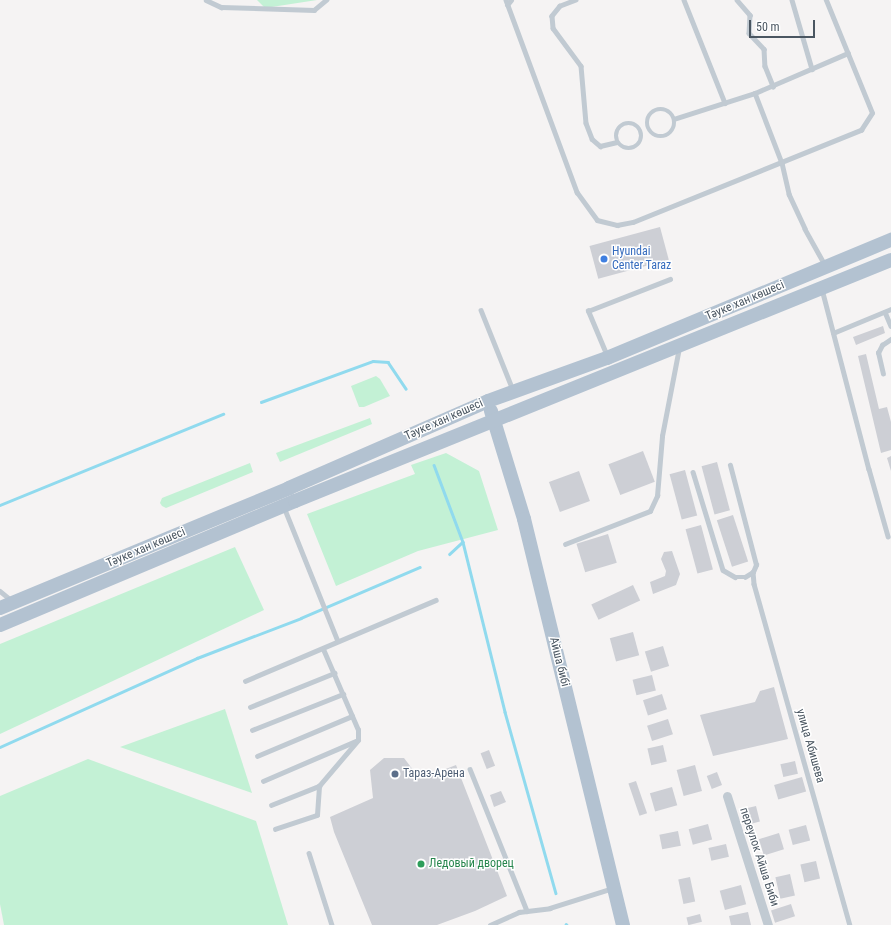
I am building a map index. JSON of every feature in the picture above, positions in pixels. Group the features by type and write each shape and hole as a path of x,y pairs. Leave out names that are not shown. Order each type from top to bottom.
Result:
{"main road":[{"name":"Тәуке хан көшесі","path":"0,608 278,492 444,417 514,393 607,358 891,240"},
{"name":"Тәуке хан көшесі","path":"0,625 284,506 680,344 891,260"},
{"name":"Айша бибі","path":"488,401 524,519 623,925"}],"street":[{"name":"переулок Айша Биби","path":"727,796 768,925"}],"lane":[{"path":"206,0 221,7 272,10 314,10 325,1"},
{"path":"511,0 506,2 577,192 597,220 617,225 633,222 861,130 872,113 826,0"},
{"path":"576,0 560,6 552,16 553,28 581,66 586,123 592,140 600,146 617,142"},
{"path":"684,0 725,103"},
{"path":"737,0 750,15 749,33 764,49 765,66 773,86"},
{"path":"792,0 812,69"},
{"path":"674,119 755,94 848,54"},
{"path":"755,94 782,162 789,194 826,267"},
{"path":"656,111 668,112 674,119 674,128 672,132 664,137 655,136 648,127 649,116 656,111"},
{"path":"624,124 633,124 641,131 641,141 636,148 628,150 620,146 617,142 616,134 624,124"},
{"path":"641,131 648,127"},
{"path":"607,358 588,311 670,279"},
{"path":"822,287 888,536"},
{"path":"833,333 891,309"},
{"path":"481,310 514,393"},
{"path":"885,312 891,326"},
{"path":"883,374 878,353 882,346 891,338"},
{"path":"565,544 650,511 657,496 662,436 680,344"},
{"name":"улица Абишева","path":"730,465 756,565 752,572 756,591 850,925"},
{"path":"693,472 722,570 735,577 745,577 752,572"},
{"path":"278,492 338,641"},
{"path":"0,591 13,603"},
{"path":"245,681 436,600"},
{"path":"271,805 319,786 358,740 358,730 323,649"},
{"path":"250,707 334,673"},
{"path":"252,730 342,694"},
{"path":"257,756 352,716"},
{"path":"263,781 358,740"},
{"path":"470,769 527,911"},
{"path":"275,829 317,815 319,786"},
{"path":"309,853 332,925"},
{"path":"490,925 519,912 550,908 614,888"}],"green space":[{"path":"257,0 317,0 265,8"},
{"path":"376,376 380,379 390,396 364,407 359,407 351,386"},
{"path":"370,418 372,424 280,462 276,453"},
{"path":"446,453 479,471 498,530 418,551 336,586 307,514 415,474 411,465"},
{"path":"250,463 253,472 166,508 160,503 162,498"},
{"path":"235,547 264,610 0,734 0,644"},
{"path":"225,709 252,793 120,747"},
{"path":"88,759 256,821 288,925 4,925 0,904 0,796"}],"building":[{"path":"660,227 669,260 598,279 589,246"},
{"path":"883,326 885,333 856,345 853,337"},
{"path":"866,354 879,409 887,407 891,422 891,450 881,453 858,356"},
{"path":"643,451 655,482 620,495 608,464"},
{"path":"891,456 891,471 887,458"},
{"path":"717,462 730,510 714,514 702,466"},
{"path":"685,470 697,515 682,520 670,474"},
{"path":"579,471 590,501 560,512 549,482"},
{"path":"733,515 748,562 732,567 717,520"},
{"path":"701,525 713,569 697,574 686,529"},
{"path":"608,534 617,563 585,572 576,544"},
{"path":"672,551 680,574 676,585 653,594 650,582 665,576 666,571 661,559 664,552"},
{"path":"633,585 640,600 598,620 591,604"},
{"path":"633,632 639,655 616,661 610,638"},
{"path":"663,646 669,666 651,672 645,652"},
{"path":"652,675 656,691 636,695 633,680"},
{"path":"774,687 788,739 713,756 700,715 755,702 760,691"},
{"path":"662,694 667,709 648,715 643,700"},
{"path":"668,719 673,734 652,741 647,726"},
{"path":"663,745 667,762 651,765 647,749"},
{"path":"489,750 495,766 487,769 481,753"},
{"name":"Ледовый дворец","path":"384,758 404,758 420,779 456,765 507,896 475,911 437,925 372,925 334,832 330,817 373,798 370,770"},
{"path":"795,761 798,774 783,777 780,764"},
{"path":"695,765 702,791 684,796 677,770"},
{"path":"717,772 722,785 712,789 707,776"},
{"path":"802,777 806,791 778,799 774,785"},
{"path":"636,781 647,813 640,816 628,784"},
{"path":"672,787 677,805 655,812 650,793"},
{"path":"501,791 506,802 494,807 490,795"},
{"path":"756,806 760,822 744,825 740,810"},
{"path":"708,824 712,839 693,845 689,829"},
{"path":"806,825 810,840 793,845 789,830"},
{"path":"678,831 681,846 662,849 659,835"},
{"path":"779,833 784,849 764,855 759,839"},
{"path":"726,844 729,857 711,861 708,848"},
{"path":"816,861 820,879 804,882 800,865"},
{"path":"790,874 795,895 780,899 775,877"},
{"path":"690,877 695,901 683,904 678,879"},
{"path":"741,885 746,904 725,910 720,891"},
{"path":"791,904 795,916 775,923 771,910"},
{"path":"748,912 751,925 731,925 729,916"},
{"path":"700,914 702,922 688,925 686,917"}],"waterway":[{"path":"261,402 373,361 388,362 406,389"},
{"path":"0,505 223,414"},
{"path":"434,465 463,542 450,554"},
{"path":"463,542 505,712 556,893"},
{"path":"0,747 197,658 301,618 420,567"}],"place":[{"name":"Hyundai Center Taraz","path":"604,259"},
{"name":"Тараз-Арена","path":"395,774"},
{"name":"Ледовый дворец","path":"421,864"}]}
